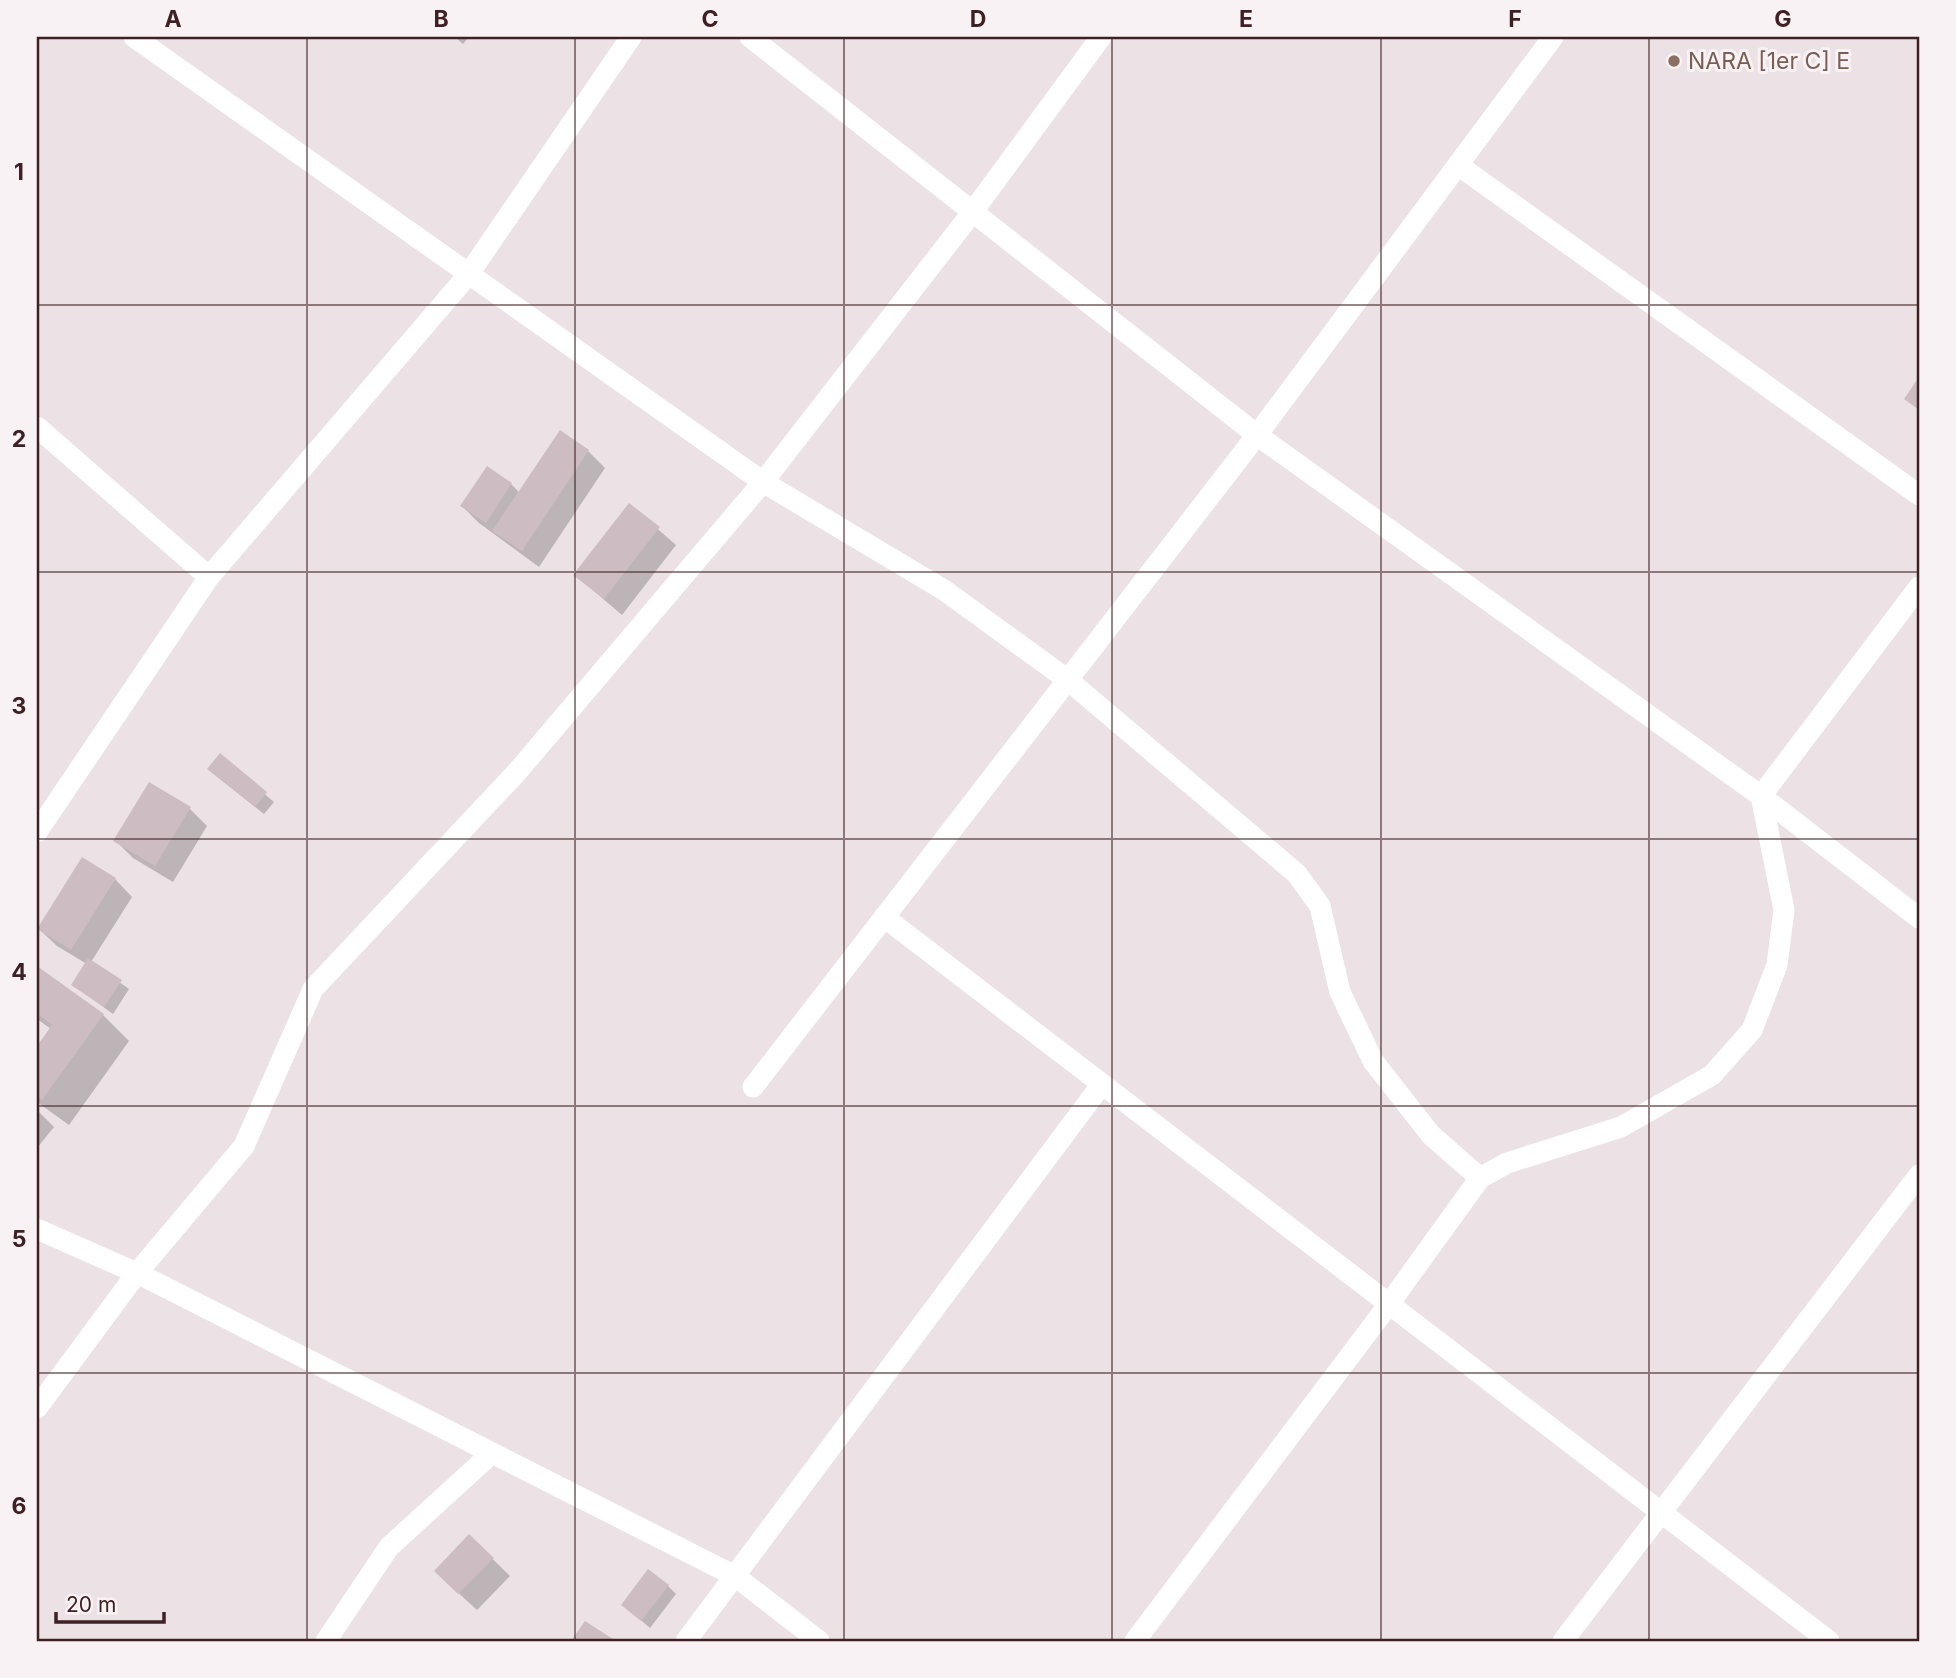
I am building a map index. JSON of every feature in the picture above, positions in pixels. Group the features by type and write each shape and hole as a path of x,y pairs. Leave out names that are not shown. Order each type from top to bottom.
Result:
{"street":[{"path":"134,37 763,482 943,590 1068,680 1297,874 1320,906 1340,992 1373,1061 1431,1135 1480,1178"},
{"path":"37,832 209,577 468,275 631,37"},
{"path":"750,37 971,214 1257,435 1761,796 1919,918"},
{"path":"37,1408 137,1273 244,1146 313,989 517,772 763,482 971,214 1101,37"},
{"path":"753,1087 1257,435 1553,37"},
{"path":"1458,165 1919,495"},
{"path":"37,427 209,577"},
{"path":"1135,1641 1389,1304 1480,1178 1507,1163 1621,1127 1712,1075 1752,1030 1777,965 1784,910 1761,796 1919,587"},
{"path":"884,917 1829,1641"},
{"path":"686,1641 1102,1084"},
{"path":"1563,1641 1919,1175"},
{"path":"37,1229 137,1273 735,1576 819,1641"},
{"path":"326,1641 389,1547 492,1453"}],"building":[{"path":"1919,377 1919,410 1904,399"},
{"path":"560,430 589,450 522,551 492,531"},
{"path":"487,466 512,483 486,523 460,506"},
{"path":"629,503 660,527 604,599 573,575"},
{"path":"220,753 267,792 255,807 207,769"},
{"path":"149,782 191,807 155,866 113,841"},
{"path":"82,857 116,878 71,950 37,929"},
{"path":"88,958 122,980 104,1007 71,985"},
{"path":"37,966 104,1014 42,1100 37,1096 37,1046 52,1025 37,1013"},
{"path":"469,1534 494,1558 458,1594 434,1571"},
{"path":"648,1569 669,1585 641,1621 621,1605"},
{"path":"585,1621 616,1641 571,1641"}],"place":[{"name":"NARA [1er C] E","path":"1674,61"}]}
